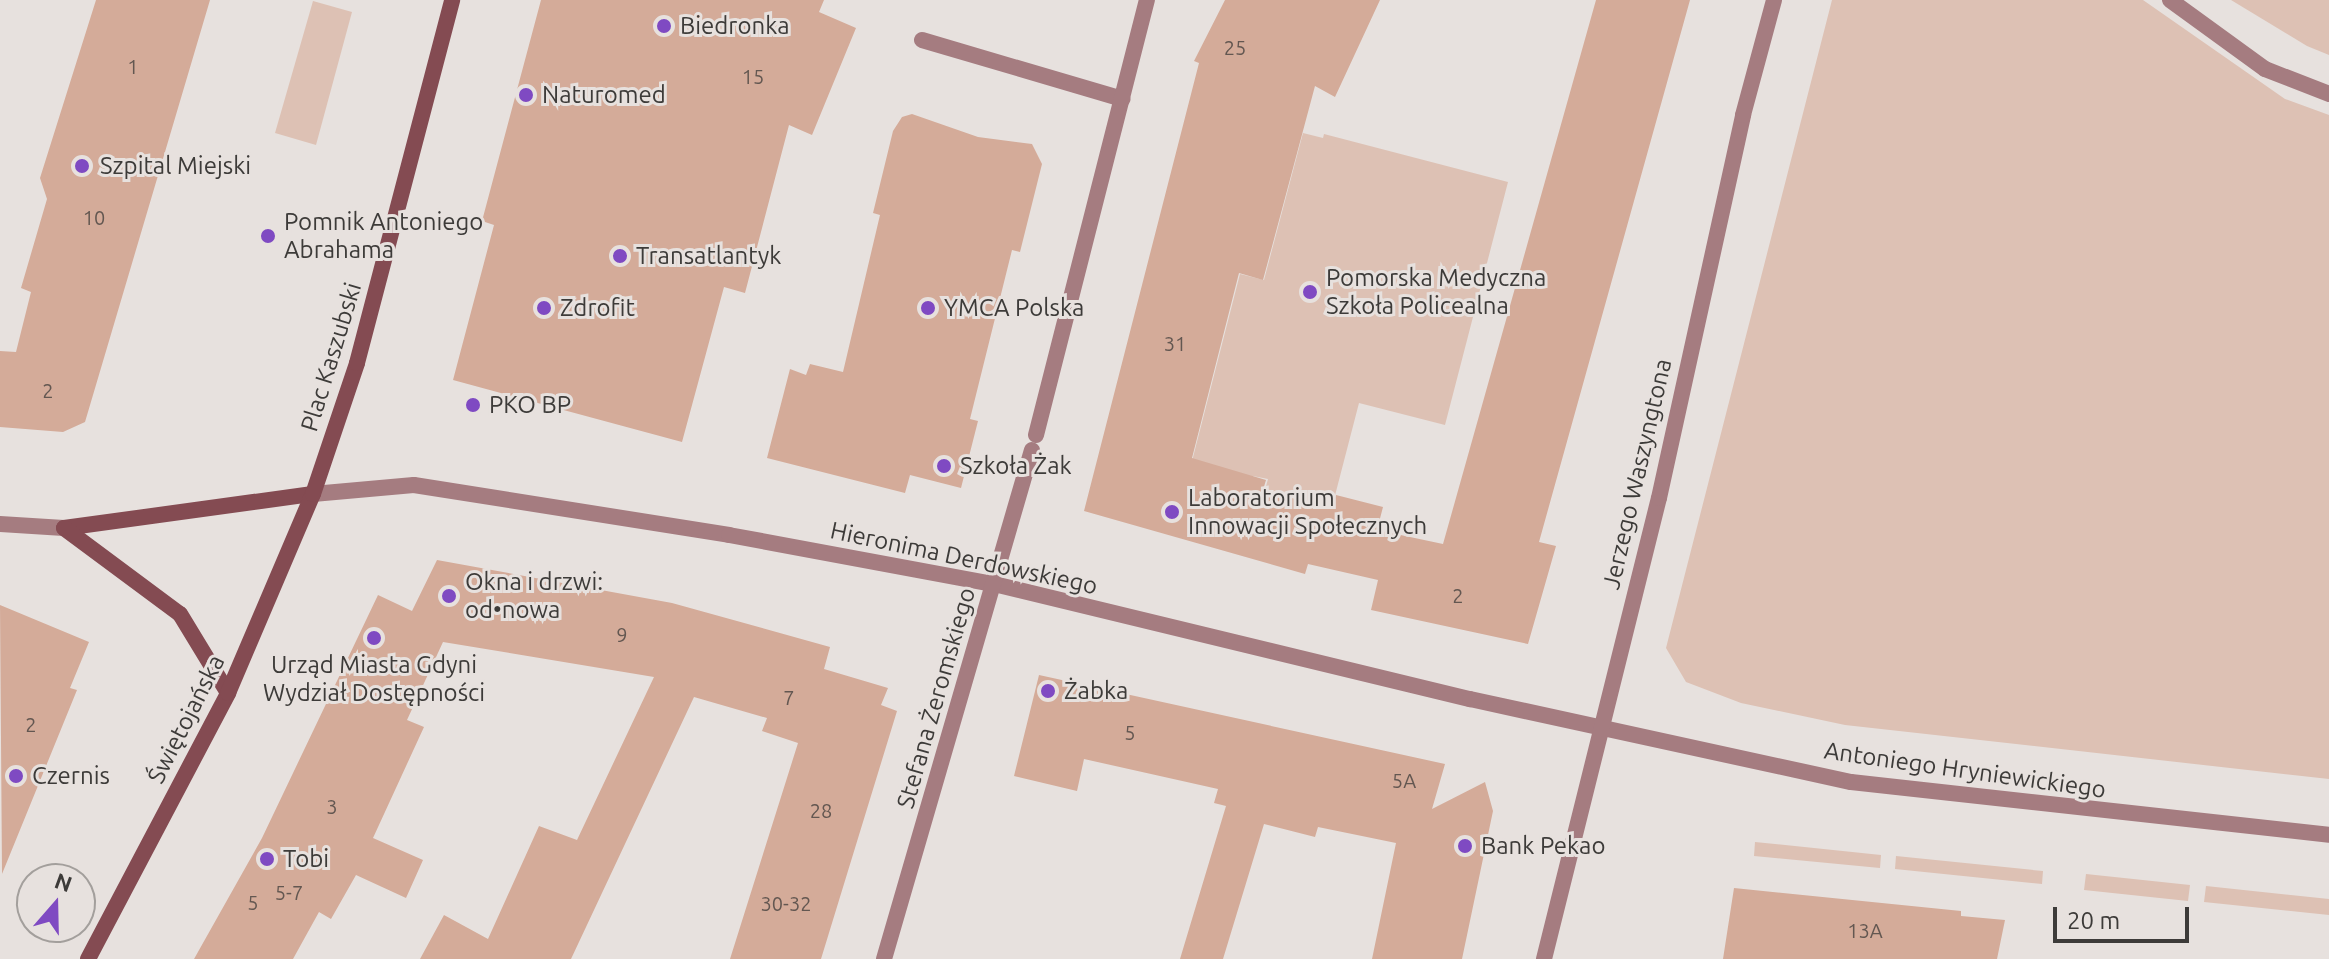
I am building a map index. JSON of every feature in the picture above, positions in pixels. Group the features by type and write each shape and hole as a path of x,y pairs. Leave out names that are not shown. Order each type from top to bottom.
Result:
{"street":[{"name":"Plac Kaszubski","path":"313,494 357,363 452,0"},
{"name":"Stefana Żeromskiego","path":"884,959 1034,443 1147,0"},
{"name":"Jerzego Waszyngtona","path":"1544,959 1598,728 1659,498 1743,115 1774,0"},
{"path":"2170,0 2265,69 2329,94"},
{"path":"922,40 1122,99"},
{"name":"Hieronima Derdowskiego","path":"313,494 414,485 994,584 1598,728"},
{"path":"0,524 64,528 313,494"},
{"name":"Świętojańska","path":"88,959 228,693 313,494"},
{"path":"64,528 180,614 228,693"},
{"name":"Antoniego Hryniewickiego","path":"1598,728 1851,782 2329,835"}],"shaded area":[{"path":"1832,0 2143,0 2285,99 2329,115 2329,779 1845,725 1741,703 1686,682 1666,648"},
{"path":"2231,0 2329,0 2329,55 2307,46"},
{"path":"313,1 352,12 316,145 275,133"},
{"path":"1303,133 1323,138 1324,134 1508,182 1445,425 1359,403 1332,507 1265,490 1268,479 1253,476 1251,485 1190,469 1240,274 1264,280"},
{"path":"1755,842 1881,855 1880,868 1754,856"},
{"path":"1896,856 2043,871 2042,884 1895,869"},
{"path":"2086,874 2190,885 2188,901 2084,890"},
{"path":"2206,886 2329,899 2329,915 2204,902"}],"building":[{"name":"Szpital Miejski","path":"96,0 210,0 85,422 63,432 0,427 0,351 16,352 31,292 21,288 47,199 40,178"},
{"name":"Transatlantyk","path":"541,0 824,0 819,12 856,28 812,135 789,125 745,293 724,287 682,442 453,380 494,225 482,221"},
{"path":"1225,0 1380,0 1335,97 1315,86 1263,280 1239,273 1192,458 1266,480 1263,490 1332,509 1336,495 1383,507 1377,530 1443,544 1596,0 1690,0 1539,542 1556,546 1528,644 1371,610 1378,580 1308,564 1305,574 1084,511 1199,63 1194,61"},
{"name":"YMCA Polska","path":"912,114 978,137 1032,144 1042,164 1020,252 1012,250 970,419 978,421 961,488 910,475 905,493 767,458 790,369 806,375 810,364 843,372 880,215 873,213 893,131 902,117"},
{"path":"437,560 672,603 830,647 824,669 888,688 881,705 897,711 821,959 730,959 798,743 762,731 767,718 694,697 571,959 420,959 444,915 488,939 539,826 577,840 654,677 443,642 407,720 424,727 373,838 423,860 406,898 356,875 331,919 319,912 293,959 194,959 262,838 378,595 412,611"},
{"path":"0,605 89,642 70,688 77,690 2,874"},
{"path":"1039,675 1445,764 1432,809 1485,782 1493,811 1462,959 1372,959 1396,843 1318,827 1315,837 1264,824 1223,959 1180,959 1226,806 1214,803 1218,789 1084,759 1077,791 1014,776"},
{"path":"1734,888 1961,911 1961,916 2005,920 1997,959 1723,959"}],"place":[{"name":"Biedronka","path":"664,26"},
{"name":"Naturomed","path":"526,95"},
{"name":"Szpital Miejski","path":"82,166"},
{"name":"Pomnik Antoniego Abrahama","path":"268,236"},
{"name":"Transatlantyk","path":"620,256"},
{"name":"Pomorska Medyczna Szkoła Policealna","path":"1310,292"},
{"name":"Zdrofit","path":"544,308"},
{"name":"YMCA Polska","path":"928,308"},
{"name":"PKO BP","path":"473,405"},
{"name":"Szkoła Żak","path":"944,466"},
{"name":"Laboratorium Innowacji Społecznych","path":"1172,512"},
{"name":"Okna i drzwi: od•nowa","path":"449,596"},
{"name":"Urząd Miasta Gdyni Wydział Dostępności","path":"374,638"},
{"name":"Żabka","path":"1048,691"},
{"name":"Czernis","path":"16,776"},
{"name":"Bank Pekao","path":"1465,846"},
{"name":"Tobi","path":"267,859"}]}
